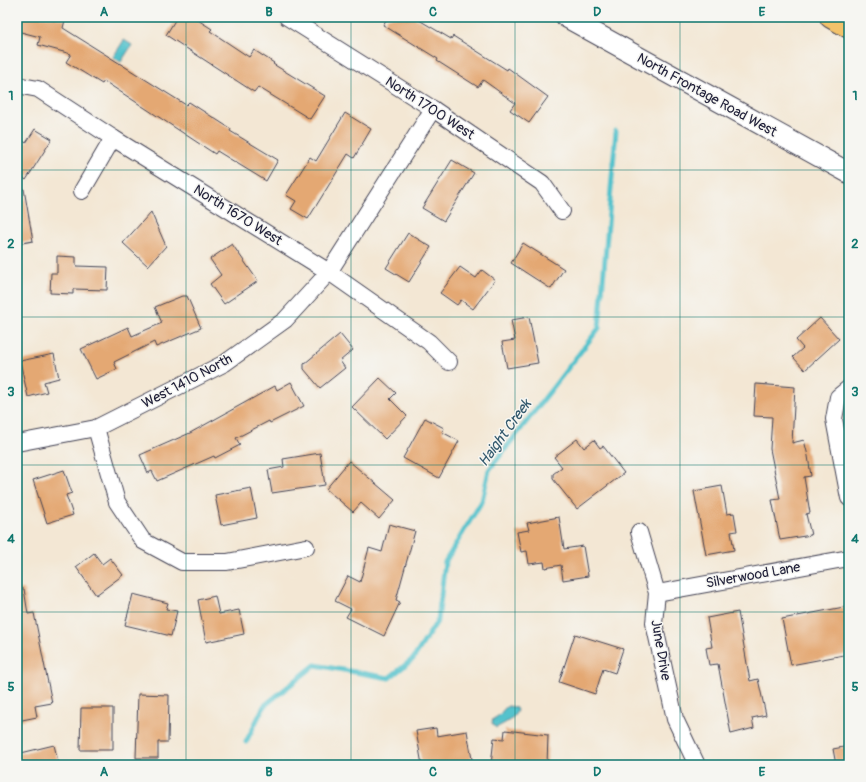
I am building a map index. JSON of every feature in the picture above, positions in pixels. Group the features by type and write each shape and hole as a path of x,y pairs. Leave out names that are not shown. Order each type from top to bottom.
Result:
{"highway":[{"path":"831,17 849,27"}],"street":[{"name":"North 1700 West","path":"287,17 432,109 542,183 562,211"},
{"name":"North Frontage Road West","path":"566,17 849,173"},
{"name":"North 1670 West","path":"17,85 38,89 113,138 329,272 429,342 449,362"},
{"name":"West 1410 North","path":"17,443 96,428 225,363 285,320 329,272 432,109"},
{"path":"82,191 113,138"},
{"path":"849,388 838,397 834,419 849,498"},
{"path":"96,428 117,502 143,541 182,562 227,562 306,548"},
{"name":"June Drive","path":"639,532 657,593 654,623 675,719 697,765"},
{"name":"Silverwood Lane","path":"657,593 849,558"}],"water":[{"path":"124,40 132,45 121,62 113,57"},
{"path":"508,706 515,707 517,710 516,713 508,721 496,728 492,723 493,719"}],"building":[{"path":"17,17 54,17 65,20 63,28 186,105 189,102 231,129 230,131 278,160 266,181 217,151 215,154 104,81 102,84 66,62 71,54 38,45 40,37 17,31"},
{"path":"177,17 193,17 212,29 210,31 249,57 254,50 274,63 273,64 325,96 310,119 258,87 254,92 166,35"},
{"path":"388,17 414,17 451,39 453,36 507,70 508,68 548,97 529,123 510,110 515,103 483,80 478,87 437,61 438,59 383,25"},
{"path":"345,113 371,129 354,158 348,154 308,219 291,209 296,201 286,195 310,157 316,161"},
{"path":"35,129 52,139 26,180 17,174 17,137 26,143"},
{"path":"452,160 474,173 444,221 422,208"},
{"path":"17,189 24,189 33,241 17,244"},
{"path":"151,212 166,246 148,266 123,243"},
{"path":"408,233 431,247 409,282 386,268"},
{"path":"523,243 564,269 551,289 511,263"},
{"path":"232,244 258,281 224,304 210,284 221,275 210,259"},
{"path":"57,256 76,257 76,266 108,267 107,290 73,289 73,294 50,293 51,273 57,273"},
{"path":"460,267 476,278 482,270 495,280 473,309 461,300 457,305 440,293"},
{"path":"182,296 187,296 201,328 156,347 154,342 114,362 117,369 96,379 81,349 128,327 132,336 162,323 155,307"},
{"path":"529,317 538,363 507,368 502,342 515,340 511,320"},
{"path":"820,318 839,339 805,370 793,357 803,348 796,340"},
{"path":"340,334 353,350 340,361 345,368 320,388 304,369 304,364"},
{"path":"54,354 59,378 44,382 47,392 28,397 20,361"},
{"path":"380,378 396,393 390,399 407,416 385,439 352,407"},
{"path":"291,382 304,406 270,423 269,421 236,438 240,445 215,458 214,456 157,481 152,471 148,473 140,455 190,433 275,386 277,390"},
{"path":"756,384 795,387 792,443 804,440 808,456 811,476 804,477 810,513 806,514 811,535 780,540 772,500 780,499 770,449 772,417 754,416"},
{"path":"425,418 444,428 442,432 459,441 439,478 403,458"},
{"path":"577,439 584,448 594,440 600,448 603,446 624,473 577,509 553,479 553,474 562,467 554,457"},
{"path":"320,453 325,485 272,493 268,470 284,467 283,459"},
{"path":"349,461 395,500 379,519 361,503 353,512 326,489"},
{"path":"64,470 72,493 66,495 73,515 47,523 33,480"},
{"path":"722,486 727,514 734,513 737,531 731,532 734,550 706,555 694,491"},
{"path":"251,488 257,518 221,525 215,495"},
{"path":"559,517 564,549 583,546 588,576 563,580 561,565 545,568 544,562 529,564 527,551 521,552 517,532 529,530 527,523"},
{"path":"389,524 415,531 396,600 400,602 384,636 346,617 351,609 335,601 348,576 360,582 369,548 382,552"},
{"path":"94,553 102,564 110,558 123,575 96,595 76,567"},
{"path":"17,589 24,589 28,614 34,613 52,703 35,706 37,717 17,721"},
{"path":"133,594 168,603 166,609 177,611 171,636 125,625"},
{"path":"215,596 219,614 239,610 244,634 206,642 198,600"},
{"path":"849,606 849,654 791,665 782,619"},
{"path":"738,612 750,681 758,679 766,715 752,718 754,728 731,734 718,664 709,665 706,648 712,647 707,618"},
{"path":"575,634 623,649 615,673 603,669 595,694 559,682"},
{"path":"138,694 169,695 168,742 158,742 158,758 136,758"},
{"path":"81,708 113,708 113,750 80,750"},
{"path":"436,728 437,736 467,731 473,765 422,765 416,731"},
{"path":"505,730 548,735 547,765 491,765 494,738 504,739"},
{"path":"54,745 59,765 17,765 17,754"},
{"path":"849,746 849,765 836,765 833,749"}],"waterway":[{"name":"Haight Creek","path":"246,742 264,706 315,665 389,678 413,659 438,620 445,562 482,501 489,470 599,328 616,131"}]}
